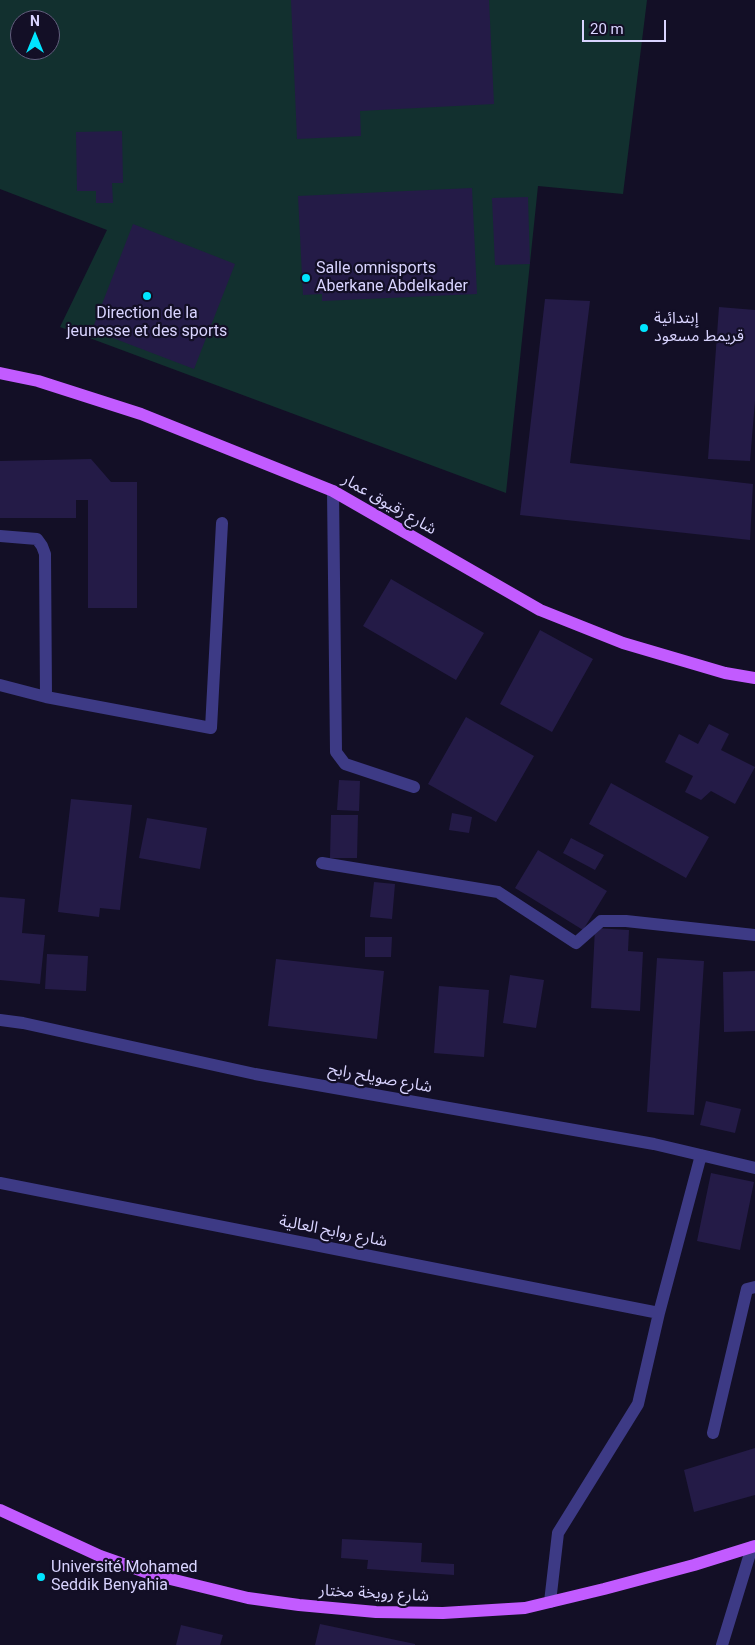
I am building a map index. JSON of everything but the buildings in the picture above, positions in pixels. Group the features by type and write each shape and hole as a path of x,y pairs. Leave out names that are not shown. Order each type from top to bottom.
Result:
{"main road":[{"name":"شارع زقيوق عمار","path":"0,373 38,381 141,414 333,491 540,610 623,643 725,673 755,678"},
{"name":"شارع رويخة مختار","path":"0,1510 100,1556 154,1574 248,1598 338,1609 444,1613 525,1608 604,1590 685,1568 754,1546"}],"street":[{"path":"333,491 336,752 345,764 414,787"},
{"path":"0,685 46,697 211,728 222,523"},
{"path":"0,536 36,540 42,546 45,554 46,697"},
{"path":"322,863 498,892 576,943 601,921 626,921 755,935"},
{"name":"شارع صويلح رابح","path":"0,1020 23,1023 255,1074 654,1144 755,1168"},
{"path":"550,1602 558,1533 638,1404 659,1313 701,1155"},
{"name":"شارع روابح العالية","path":"0,1183 659,1313"},
{"path":"713,1433 748,1288 755,1287"},
{"path":"722,1645 754,1546"}],"green space":[{"name":"Salle omnisports Aberkane Abdelkader","path":"0,0 647,0 623,194 538,186 506,493 60,327 107,230 0,189"}],"place":[{"name":"Salle omnisports Aberkane Abdelkader","path":"306,278"},
{"name":"Direction de la jeunesse et des sports","path":"147,296"},
{"name":"إبتدائية قريمط مسعود","path":"644,328"},
{"name":"Université Mohamed Seddik Benyahia","path":"41,1577"}]}
